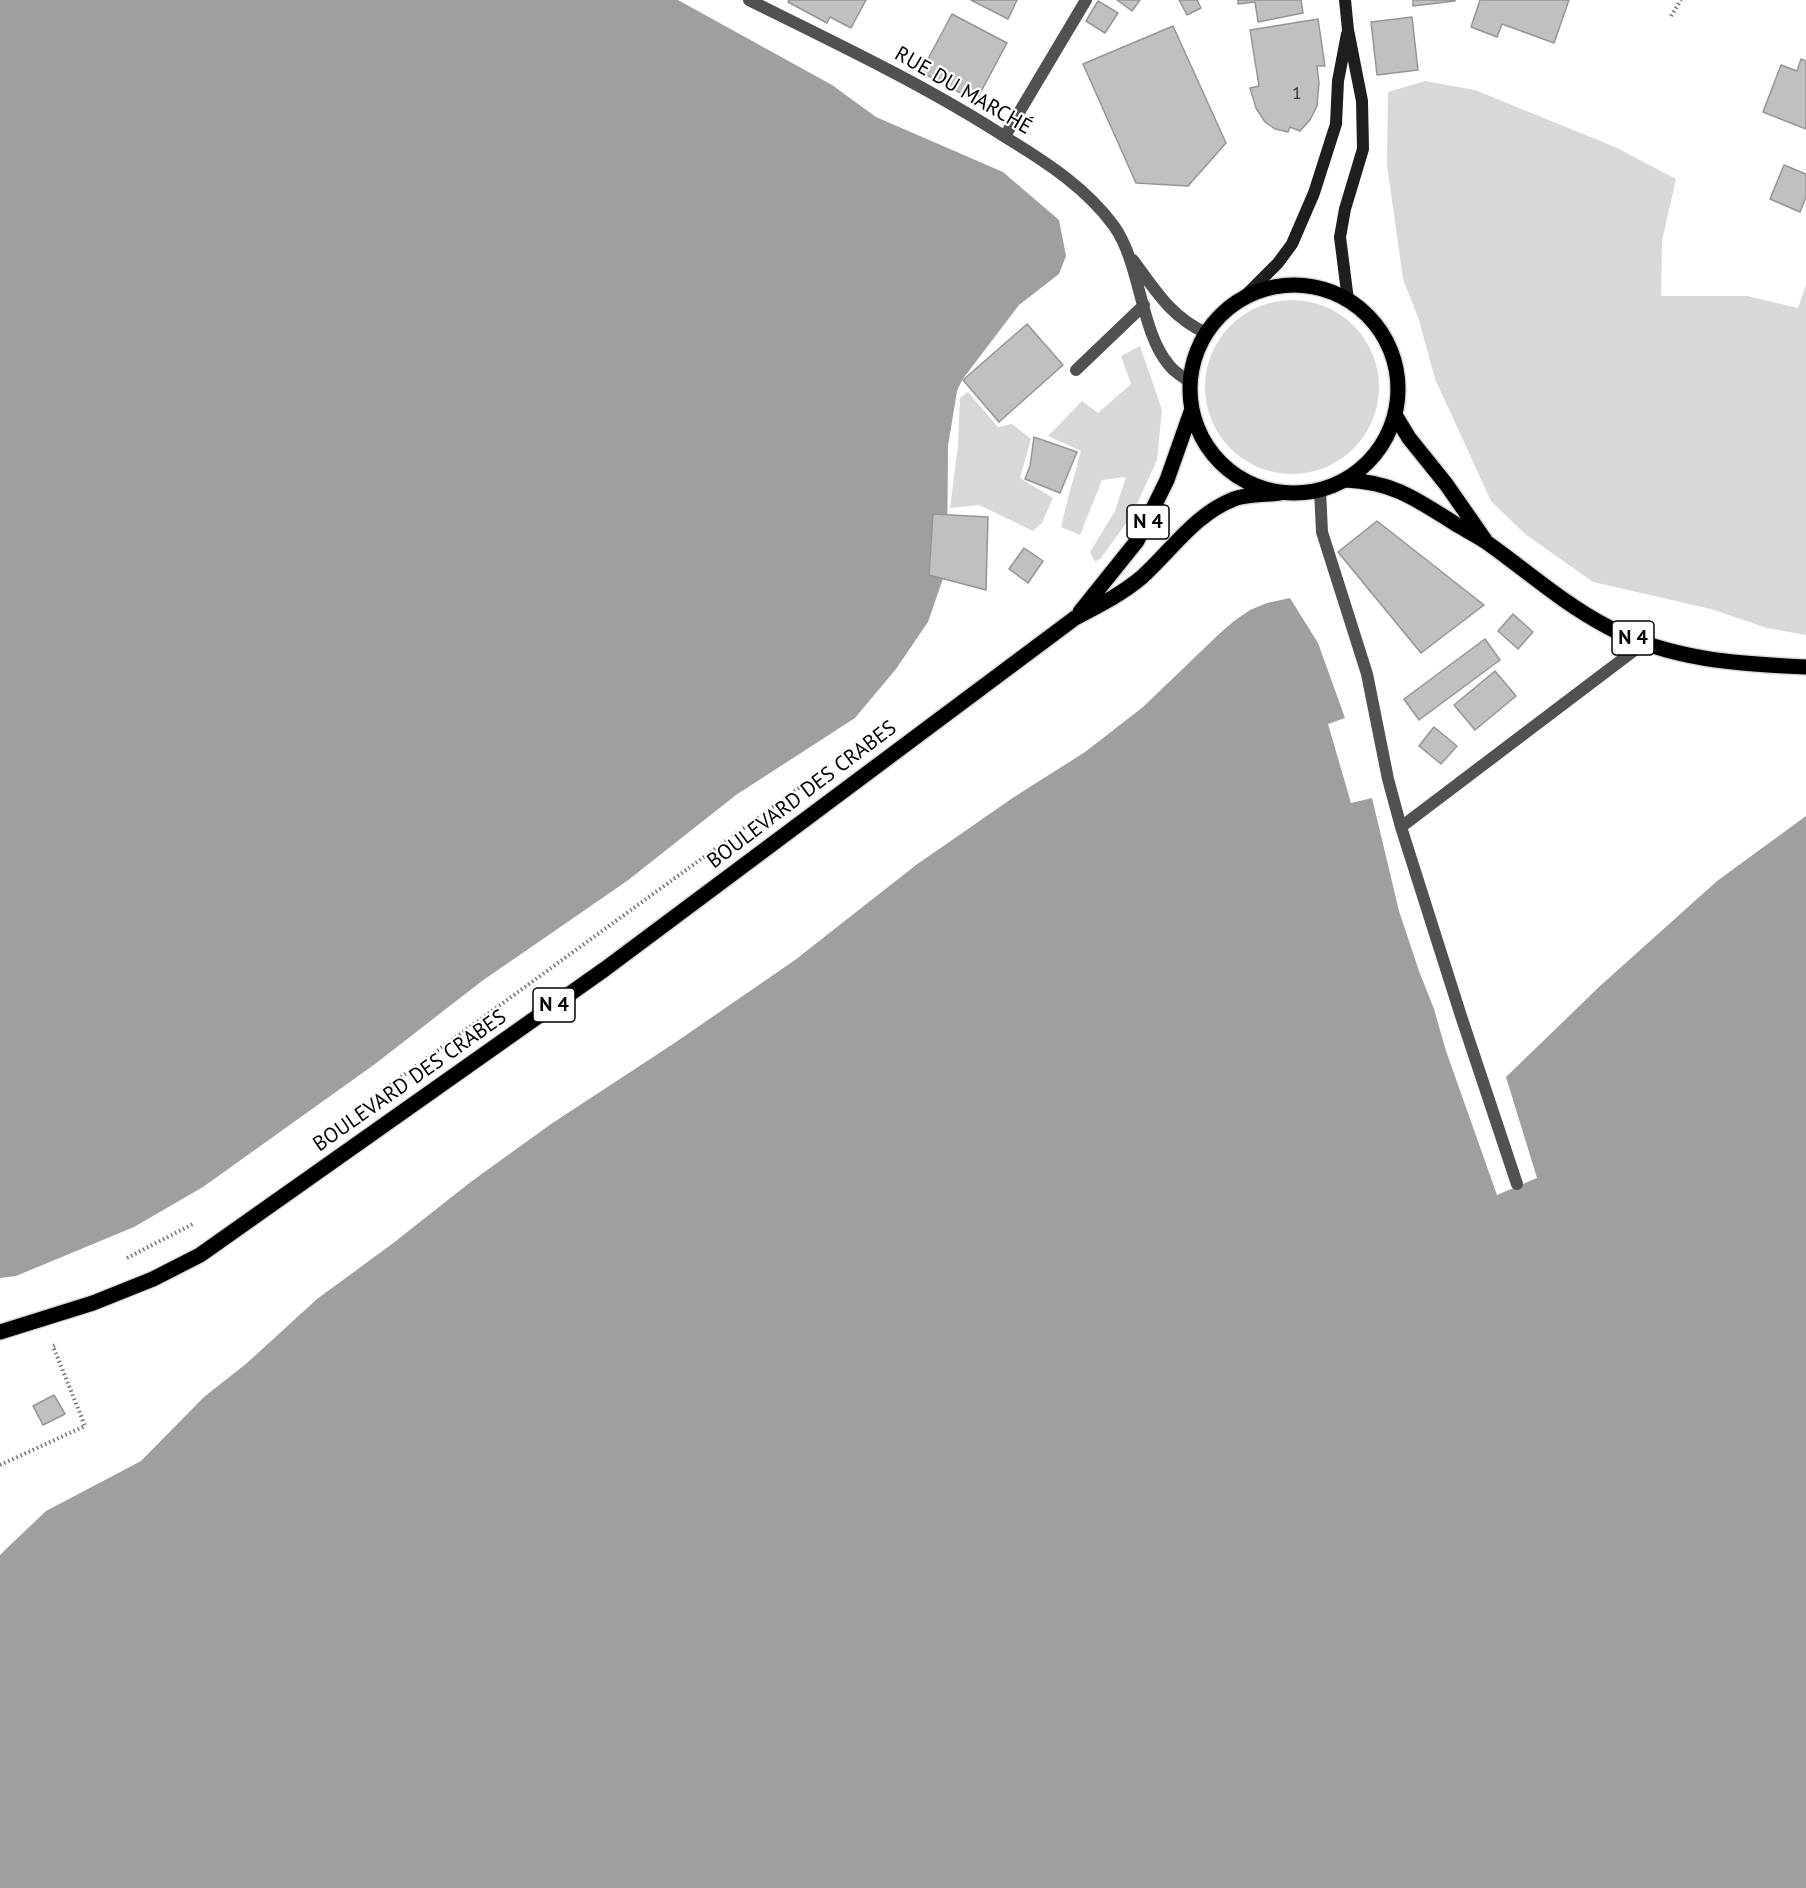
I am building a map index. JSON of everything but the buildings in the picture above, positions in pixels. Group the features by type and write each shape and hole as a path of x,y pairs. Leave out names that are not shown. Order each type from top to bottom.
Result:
{"main road":[{"path":"1345,0 1348,30 1362,101 1363,149 1340,237 1348,300"},
{"path":"1243,298 1269,288 1296,285 1323,289 1348,300 1369,316 1385,338 1395,362 1398,388 1395,415 1385,440 1368,462 1346,480 1320,490 1300,494 1280,493 1255,486 1232,474 1213,456 1200,434 1192,409 1190,382 1195,357 1206,333 1223,313 1243,298 1278,263 1292,244 1317,186 1336,124 1338,81 1348,30"},
{"name":"BOULEVARD DES CRABES","path":"1075,618 1137,541 1167,480 1192,409"},
{"name":"N 4","path":"1395,415 1409,438 1446,484 1487,542"},
{"name":"N 4","path":"1346,480 1370,481 1401,490 1487,542 1581,612 1609,628 1644,643 1678,654 1736,663 1806,668"},
{"name":"BOULEVARD DES CRABES","path":"0,1332 93,1303 153,1280 200,1255 605,969 1075,618 1114,597 1141,577 1180,537 1215,510 1234,498 1280,493"}],"street":[{"name":"RUE DU MARCHÉ","path":"749,0 875,62 970,114 1062,174 1086,194 1115,228 1127,252 1155,342 1169,366 1190,382"},
{"path":"1005,136 1086,0"},
{"name":"RUE DU MARCHÉ","path":"1127,252 1170,309 1190,326 1206,333"},
{"path":"1076,370 1144,305"},
{"path":"1320,490 1322,532 1367,674 1388,779 1401,827 1517,1184"},
{"path":"1401,827 1644,643"}],"path":[{"path":"1671,16 1681,0"},
{"path":"387,1087 799,788"},
{"path":"122,1260 198,1222"},
{"path":"0,1465 85,1426 52,1346 63,1341"}],"shaded area":[{"path":"0,0 678,0 832,85 876,117 1003,172 1059,220 1066,256 1059,274 1019,305 962,380 957,391 948,446 947,567 928,622 896,669 855,718 736,795 627,881 482,981 375,1064 203,1187 134,1227 16,1276 0,1278"},
{"path":"1425,81 1475,90 1615,147 1676,179 1662,241 1661,296 1747,296 1798,308 1806,285 1806,635 1767,628 1711,609 1593,582 1525,534 1491,501 1435,379 1419,320 1403,279 1387,165 1388,92"},
{"path":"1292,300 1325,307 1340,315 1353,326 1364,339 1372,354 1379,387 1372,420 1364,435 1353,448 1340,459 1325,467 1292,474 1259,467 1244,459 1231,448 1220,435 1212,420 1205,387 1212,354 1220,339 1231,326 1244,315 1259,307"},
{"path":"1140,346 1162,410 1157,460 1132,515 1101,558 1095,562 1090,552 1115,511 1126,477 1102,480 1080,535 1061,527 1081,451 1048,436 1082,401 1098,413 1131,384 1121,356"},
{"path":"968,392 998,427 1012,424 1031,439 1020,478 1053,498 1042,523 1033,531 979,505 950,508 958,445 960,398"},
{"path":"1290,598 1318,643 1345,718 1328,724 1351,803 1372,798 1399,911 1497,1195 1537,1178 1506,1077 1600,986 1717,881 1806,816 1806,1888 0,1888 0,1555 5,1550 46,1511 141,1461 204,1397 247,1363 317,1299 472,1181 551,1124 795,960 916,865 1014,797 1085,752 1143,707 1234,621 1250,610 1267,603"}]}
